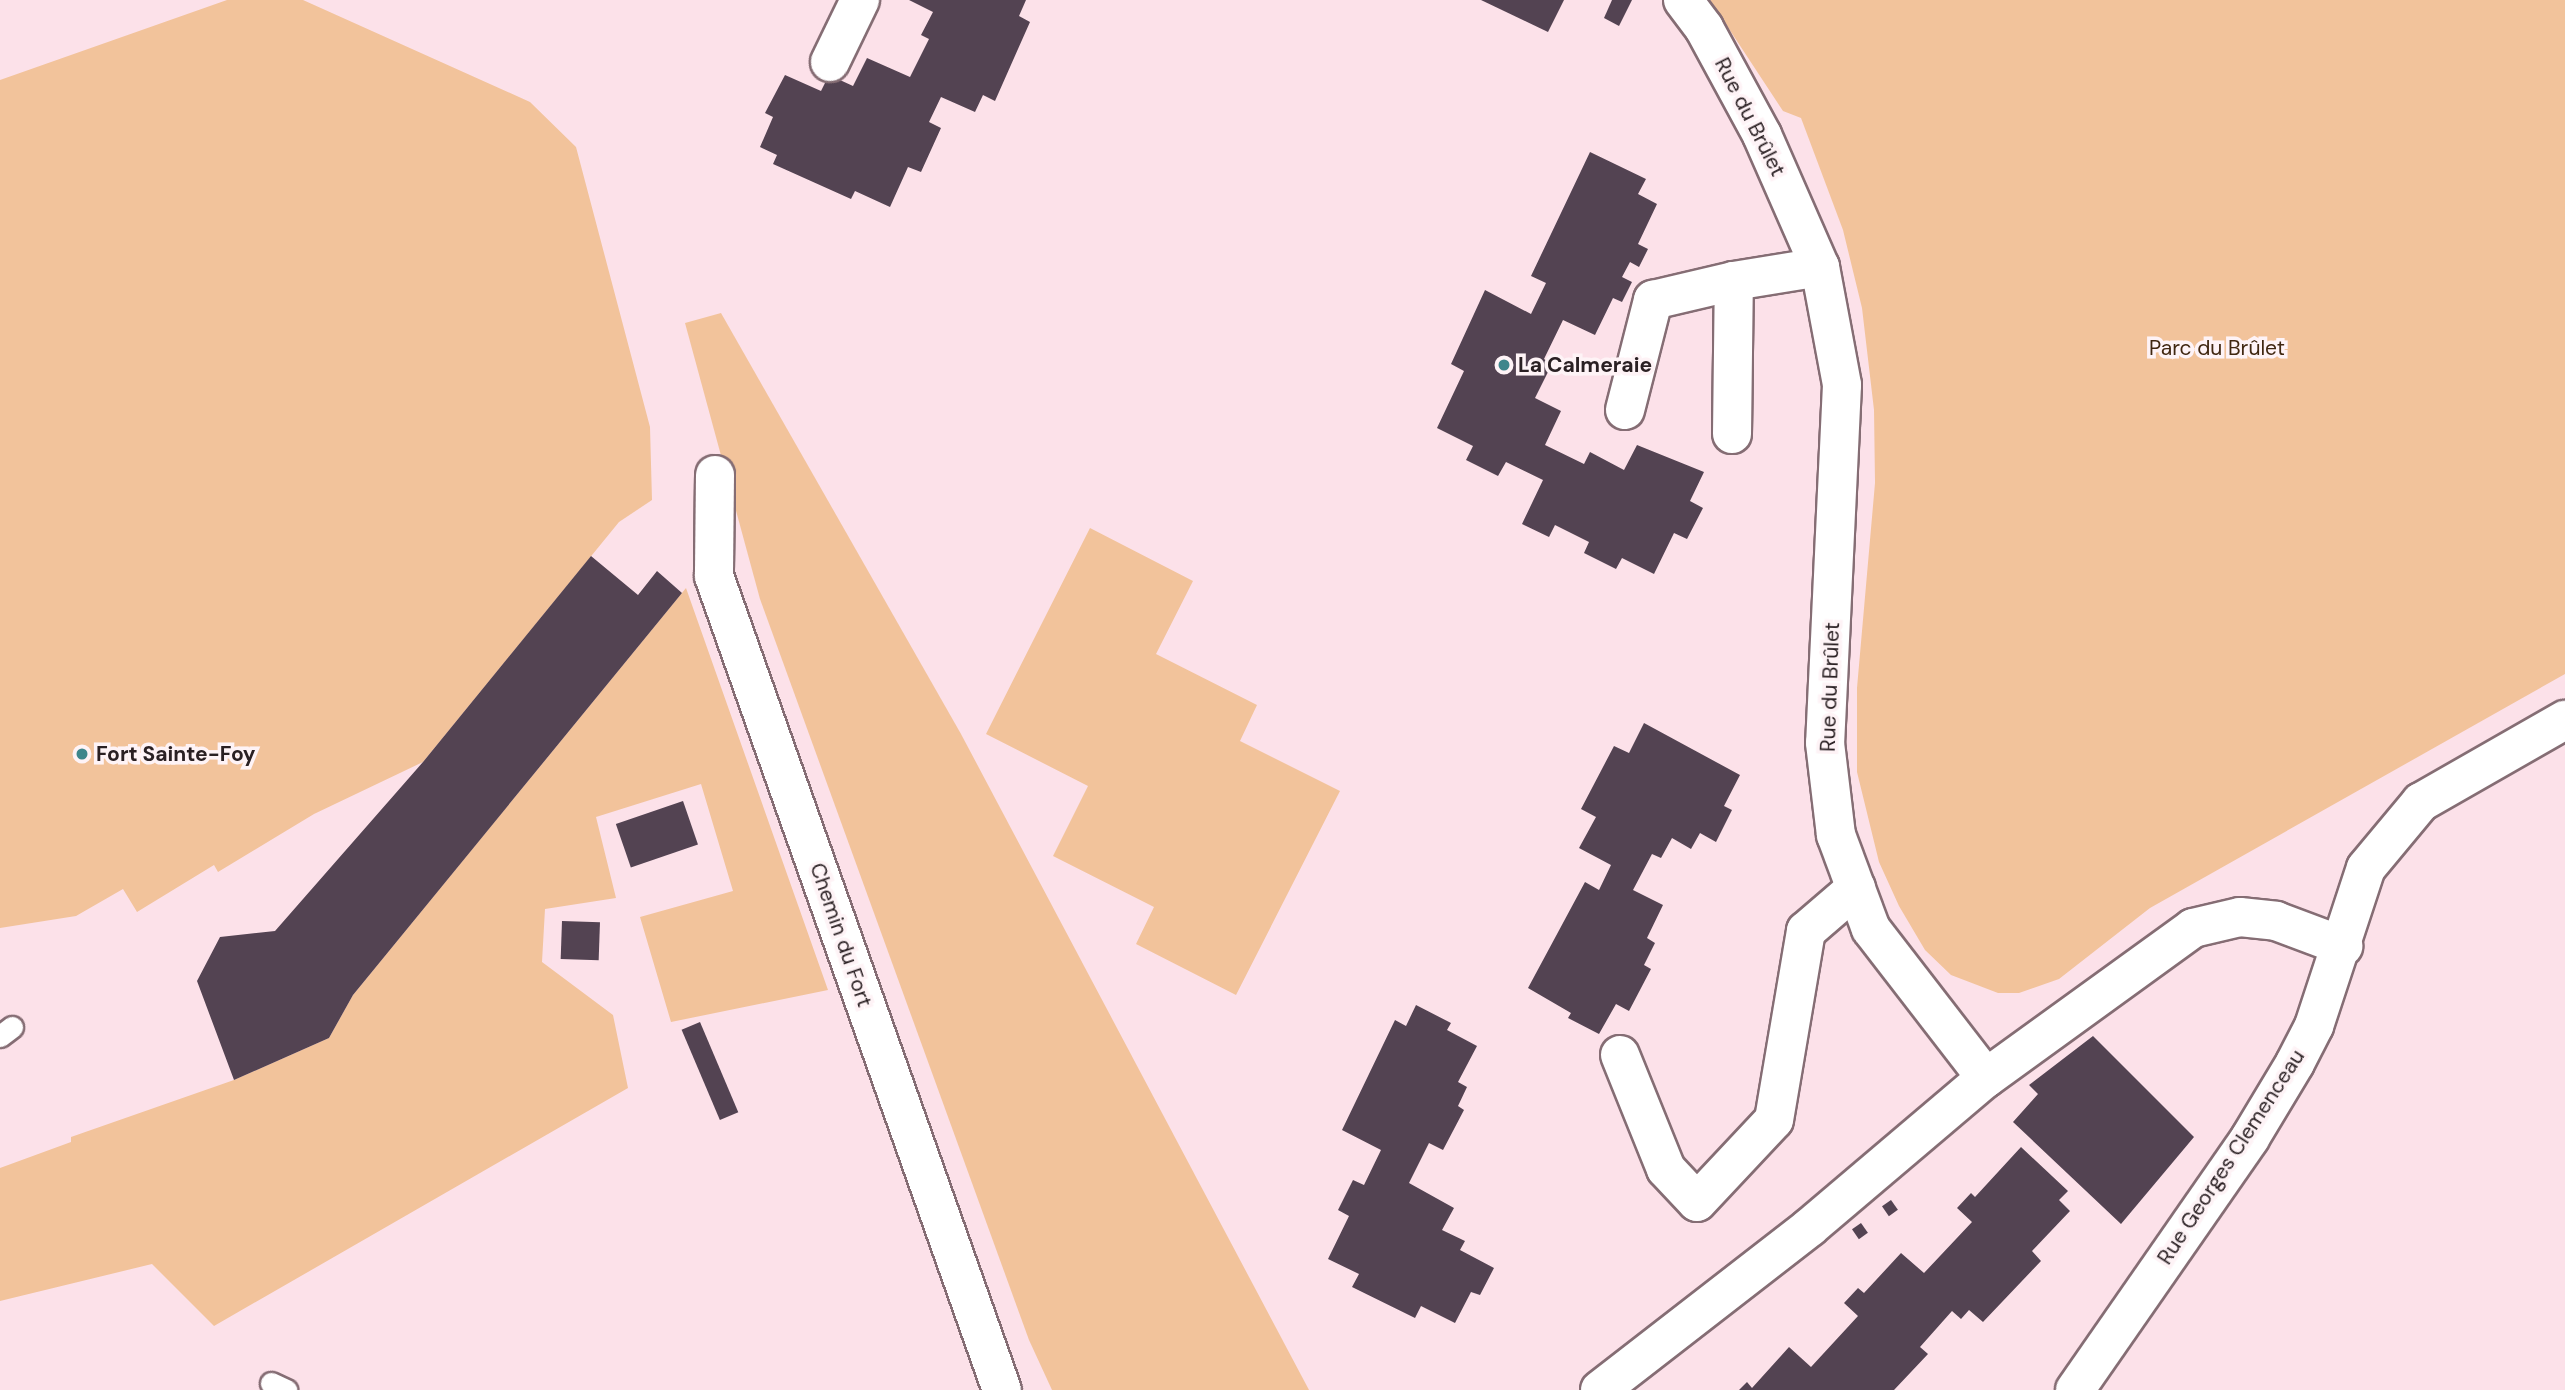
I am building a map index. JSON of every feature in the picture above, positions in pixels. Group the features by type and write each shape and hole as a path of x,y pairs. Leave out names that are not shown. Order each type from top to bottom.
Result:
{"street":[{"path":"830,62 860,0"},
{"name":"Rue du Brûlet","path":"1683,0 1704,28 1762,135 1820,267 1842,385 1825,743 1836,835 1871,929 1986,1079"},
{"path":"1625,410 1653,300 1734,281 1820,267"},
{"path":"1732,434 1734,281"},
{"name":"Chemin du Fort","path":"715,475 714,576 1002,1390"},
{"name":"Rue Georges Clemenceau","path":"2076,1390 2250,1138 2314,1026 2343,946 2366,868 2421,802 2565,720"},
{"path":"1620,1055 1666,1169 1697,1202 1774,1120 1806,931 1856,888"},
{"path":"1600,1390 1810,1227 1986,1079 2193,928 2240,917 2264,920 2343,946"}],"green space":[{"path":"227,0 303,0 530,102 576,147 650,427 652,500 619,522 423,762 314,814 218,872 214,865 137,912 123,889 76,916 0,928 0,80"},
{"name":"Parc du Brûlet","path":"1710,0 2565,0 2565,674 2150,908 2059,979 2019,993 1998,993 1951,975 1925,950 1899,906 1879,862 1857,772 1857,688 1875,483 1874,410 1862,308 1843,230 1801,118 1783,111"},
{"path":"721,313 961,734 1309,1390 1052,1390 1029,1340 760,599 685,323"},
{"path":"1090,528 1193,581 1156,654 1257,705 1240,741 1340,791 1236,995 1136,944 1154,907 1053,856 1088,786 986,734"},
{"path":"686,588 828,990 671,1022 640,917 733,891 701,784 596,817 616,898 545,909 542,962 613,1015 628,1088 214,1326 152,1264 0,1301 0,1168 71,1142 71,1137 234,1080 329,1038 353,995"}],"building":[{"path":"909,0 1026,0 1019,16 1030,22 995,101 983,95 975,112 941,97 929,122 941,128 921,172 908,167 890,207 855,191 851,199 773,164 777,155 760,147 773,117 765,113 785,75 821,91 829,75 853,86 867,58 910,77 929,39 921,35 933,12"},
{"path":"1481,0 1564,0 1548,32"},
{"path":"1612,0 1632,0 1619,26 1604,18"},
{"name":"La Calmeraie","path":"1590,152 1646,179 1638,194 1657,204 1638,244 1648,249 1639,267 1630,262 1622,277 1632,282 1622,302 1613,298 1595,335 1563,320 1544,359 1552,364 1535,398 1561,411 1545,445 1584,464 1590,452 1624,470 1637,445 1704,472 1690,501 1703,508 1687,539 1674,533 1654,574 1622,558 1616,569 1584,553 1589,542 1555,525 1549,537 1522,524 1543,480 1506,462 1498,476 1466,460 1473,446 1437,428 1464,371 1451,364 1485,290 1531,314 1546,283 1531,276"},
{"path":"591,556 638,595 657,571 682,593 353,995 329,1038 234,1080 197,981 220,937 275,931 423,762"},
{"path":"1644,723 1740,775 1724,806 1732,810 1716,842 1700,833 1691,849 1672,838 1661,858 1652,854 1633,890 1663,905 1647,938 1655,943 1644,965 1651,969 1629,1011 1616,1004 1599,1034 1568,1018 1571,1013 1528,988 1585,882 1599,890 1611,865 1579,848 1596,817 1581,809 1614,746 1629,753"},
{"path":"683,801 698,844 631,868 616,824"},
{"path":"562,921 600,922 599,960 561,959"},
{"path":"1416,1005 1451,1023 1447,1030 1477,1046 1458,1082 1467,1087 1458,1106 1464,1110 1443,1150 1429,1143 1409,1183 1454,1208 1442,1230 1465,1241 1460,1250 1494,1268 1480,1295 1471,1292 1455,1323 1421,1306 1415,1318 1352,1287 1359,1274 1328,1259 1349,1216 1338,1210 1353,1180 1364,1185 1381,1150 1342,1130 1395,1020 1406,1026"},
{"path":"700,1022 738,1112 720,1120 682,1030"},
{"path":"2093,1036 2194,1137 2121,1224 2013,1122 2038,1094 2029,1085"},
{"path":"2021,1147 2068,1191 2059,1200 2070,1211 2032,1251 2041,1261 1983,1322 1969,1310 1961,1319 1952,1311 1920,1347 1928,1354 1894,1390 1739,1390 1747,1382 1752,1388 1789,1347 1811,1367 1858,1316 1844,1303 1858,1288 1864,1293 1901,1253 1924,1273 1972,1222 1957,1208 1971,1193 1975,1197"},
{"path":"1891,1200 1898,1210 1889,1216 1882,1206"},
{"path":"1861,1223 1868,1233 1859,1239 1852,1229"}],"place":[{"name":"La Calmeraie","path":"1504,365"},
{"name":"Fort Sainte-Foy","path":"82,754"}]}
